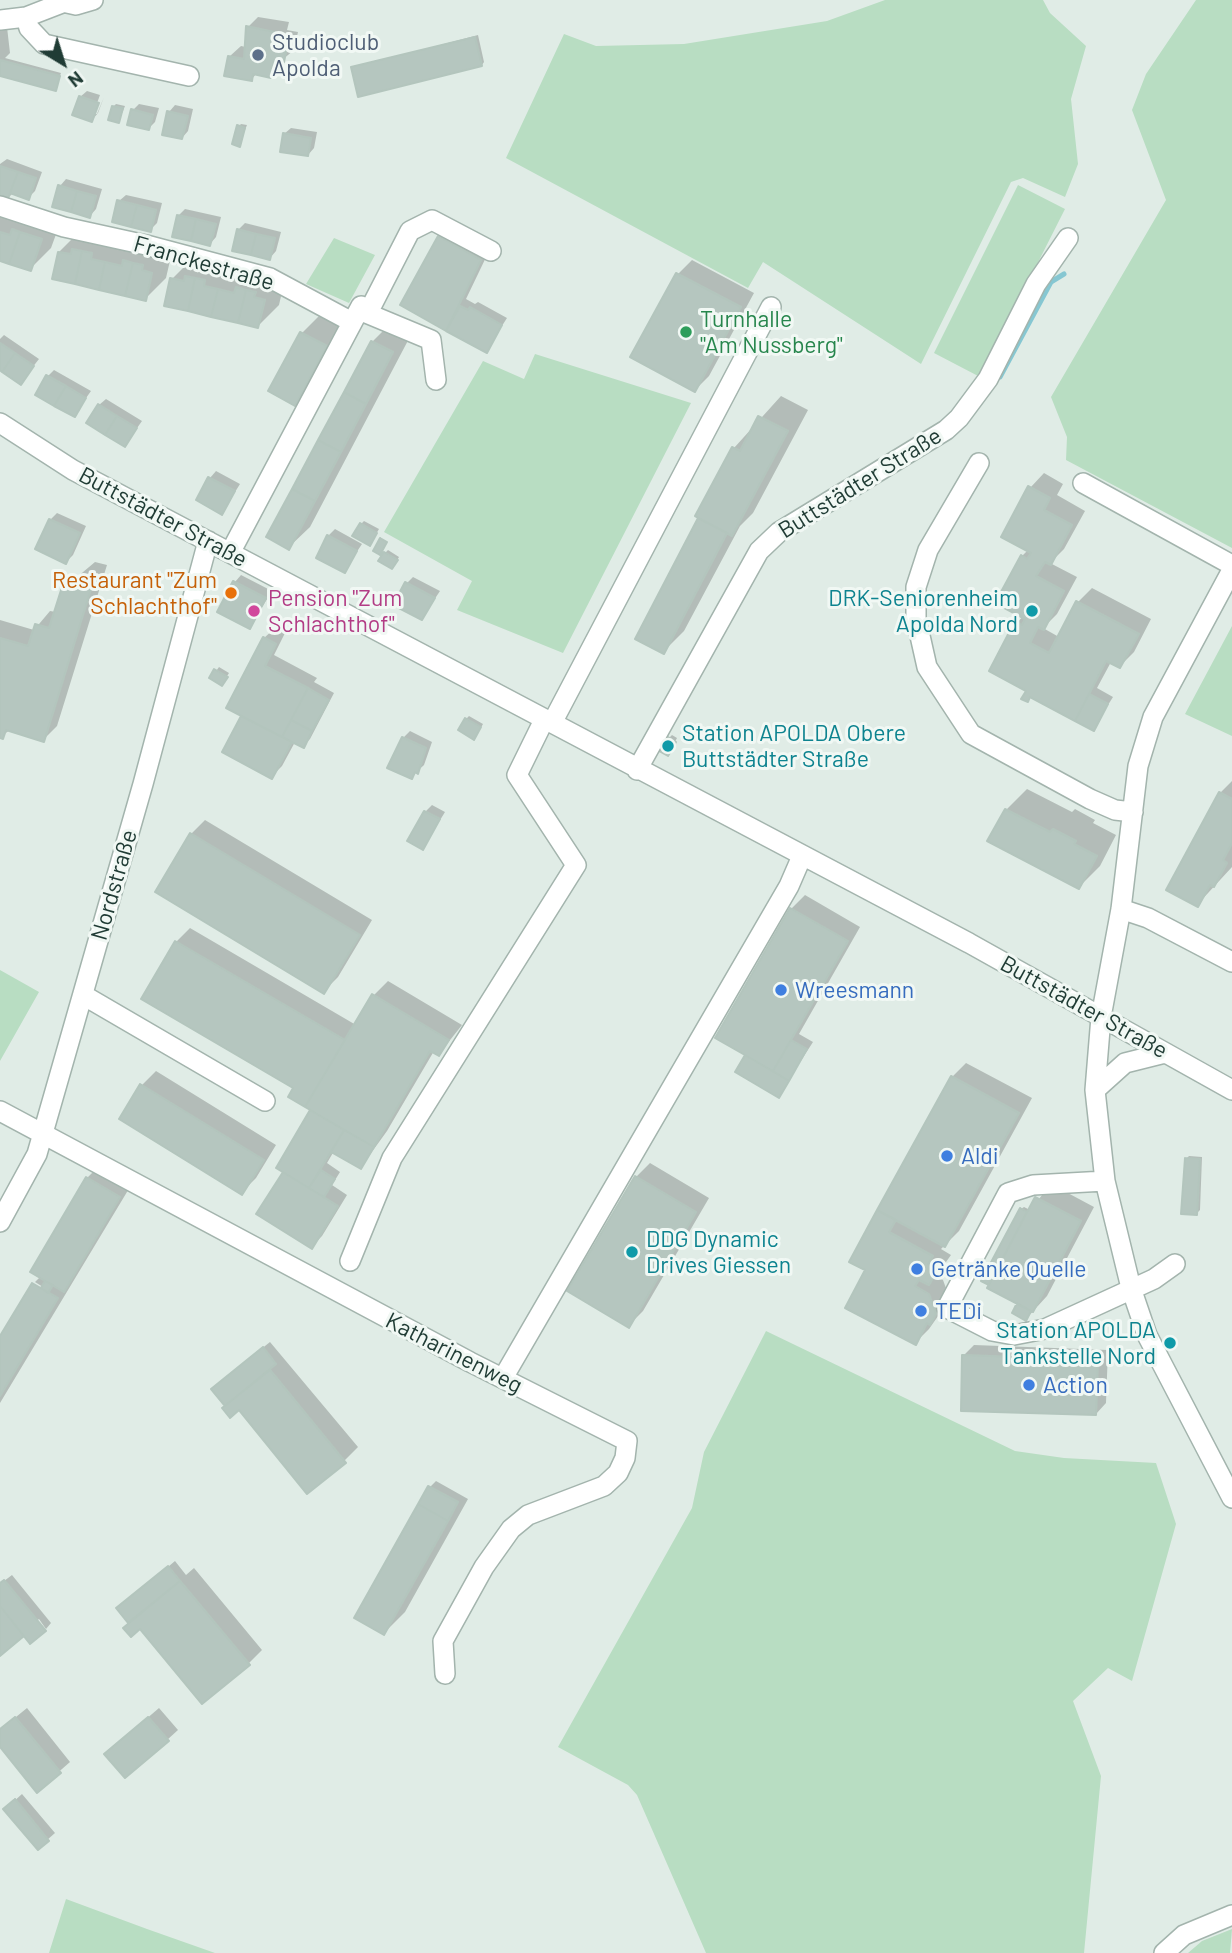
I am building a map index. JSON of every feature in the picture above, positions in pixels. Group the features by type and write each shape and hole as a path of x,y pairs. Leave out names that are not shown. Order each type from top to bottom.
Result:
{"street":[{"path":"0,20 26,17 68,1 76,5 93,0"},
{"path":"26,17 29,28 44,44 189,76"},
{"name":"Franckestraße","path":"0,206 64,227 146,245 270,278 431,340 436,380"},
{"path":"230,553 358,313 371,307 410,231 432,220 491,251"},
{"name":"Buttstädter Straße","path":"637,769 759,551 779,532 946,430 959,418 988,379 1036,284 1068,237"},
{"path":"350,1261 392,1158 576,865 517,775 771,307"},
{"name":"Buttstädter Straße","path":"0,423 74,470 802,856 1232,1090"},
{"path":"979,463 928,550 916,587 916,618 927,667 971,734 1090,800 1115,810 1133,812"},
{"path":"1083,484 1232,567 1153,718 1138,766 1121,909 1101,1017 1095,1090 1105,1181 1131,1288 1147,1335 1225,1467 1232,1498"},
{"name":"Nordstraße","path":"0,1223 37,1154 208,541"},
{"path":"503,1378 789,886 802,856"},
{"path":"1121,909 1148,918 1232,962"},
{"path":"83,995 265,1101"},
{"path":"1095,1090 1125,1063 1165,1053"},
{"name":"Katharinenweg","path":"0,1111 627,1441 625,1458 618,1473 604,1486 528,1515 510,1529 484,1567 443,1641 445,1674"},
{"path":"1105,1181 1033,1185 1008,1193 947,1308 992,1331 1014,1335 1045,1329 1154,1279 1175,1264"},
{"path":"1164,1953 1184,1935 1232,1915"}],"green space":[{"path":"885,0 1043,0 1050,13 1086,46 1071,99 1078,164 1065,197 1023,178 1011,182 921,364 763,262 748,288 506,158 564,34 596,46 684,44 827,21"},
{"path":"1196,0 1232,0 1232,548 1066,460 1067,437 1051,397 1166,200 1132,110 1146,74"},
{"path":"1018,185 1065,209 980,377 934,353"},
{"path":"334,238 375,255 349,303 306,284"},
{"path":"535,354 691,403 563,653 457,610 472,581 384,532 483,361 524,379"},
{"path":"1232,626 1232,736 1185,714"},
{"path":"0,970 39,992 0,1061"},
{"path":"766,1331 1015,1451 1064,1458 1156,1463 1176,1524 1132,1681 1108,1668 1073,1701 1101,1776 1084,1953 706,1953 637,1795 628,1785 558,1747 692,1508 704,1452"},
{"path":"66,1899 147,1929 215,1953 49,1953"},
{"path":"1232,1929 1230,1953 1188,1953 1202,1941"}],"building":[{"path":"246,26 279,33 278,40 288,42 284,62 274,60 271,78 253,74 252,81 224,76 228,56 244,59"},
{"path":"475,37 482,66 358,97 351,67"},
{"path":"0,60 60,76 56,91 0,76"},
{"path":"79,96 99,103 92,122 72,115"},
{"path":"112,106 123,108 119,123 108,120"},
{"path":"131,109 153,115 149,130 127,125"},
{"path":"167,111 188,116 182,139 162,135"},
{"path":"237,125 245,128 240,147 232,144"},
{"path":"283,133 311,138 308,156 280,152"},
{"path":"0,166 18,172 7,201 0,198"},
{"path":"18,172 36,178 29,200 10,193"},
{"path":"58,185 77,191 71,212 52,207"},
{"path":"77,191 96,196 90,218 71,212"},
{"path":"117,200 137,205 131,227 112,222"},
{"path":"137,205 156,210 151,232 131,227"},
{"path":"177,215 196,219 191,241 172,237"},
{"path":"196,219 216,224 210,246 191,241"},
{"path":"12,229 20,232 9,264 0,261 0,232 10,235"},
{"path":"237,229 256,234 251,255 232,251"},
{"path":"20,232 42,239 31,271 9,264"},
{"path":"256,234 275,238 270,260 251,255"},
{"path":"438,236 481,260 446,331 400,305"},
{"path":"72,249 82,251 75,284 52,279 58,252 71,254"},
{"path":"82,251 92,253 91,259 105,262 99,290 75,284"},
{"path":"123,260 133,263 125,296 99,290 105,262 122,266"},
{"path":"133,263 143,265 142,270 152,273 146,301 125,296"},
{"name":"Turnhalle \"Am Nussberg\"","path":"676,273 741,307 695,392 630,357"},
{"path":"185,276 195,278 188,311 164,306 170,278 184,281"},
{"path":"195,278 205,280 204,286 218,289 211,317 188,311"},
{"path":"236,287 246,290 238,323 211,317 218,289 234,293"},
{"path":"246,290 256,292 254,297 265,300 258,328 238,323"},
{"path":"460,306 468,310 470,307 502,325 487,353 446,331"},
{"path":"300,332 327,346 295,406 268,391"},
{"path":"371,341 393,352 366,404 344,392"},
{"path":"0,343 15,353 2,372 0,370"},
{"path":"15,353 34,366 21,385 2,372"},
{"path":"46,375 66,386 54,406 35,395"},
{"path":"66,386 86,398 75,417 54,406"},
{"path":"344,392 366,404 341,452 318,440"},
{"path":"98,404 117,416 105,435 86,423"},
{"path":"117,416 137,428 125,447 105,435"},
{"path":"758,416 788,431 732,536 695,516 732,447 740,451"},
{"path":"318,440 341,452 315,501 292,489"},
{"path":"208,477 235,491 222,515 196,500"},
{"name":"DRK-Seniorenheim Apolda Nord","path":"1028,486 1050,498 1044,510 1072,525 1051,565 1045,562 1036,576 1064,591 1044,630 1038,627 1030,643 1049,653 1076,601 1139,634 1120,668 1106,661 1075,721 1030,697 1028,702 1021,699 1026,691 989,671 1015,621 1022,625 1025,619 995,603 1021,555 1027,559 1031,553 1001,537"},
{"path":"292,489 315,501 289,550 266,537"},
{"path":"698,518 727,533 664,654 635,639"},
{"path":"49,519 80,533 66,564 35,549"},
{"path":"360,523 377,533 370,546 352,536"},
{"path":"327,535 357,551 345,573 316,558"},
{"path":"380,538 387,542 380,555 373,551"},
{"path":"384,552 398,560 392,569 378,561"},
{"path":"80,575 94,579 44,742 6,730 3,739 0,738 0,638 28,646 35,624 49,628 62,587 75,591"},
{"path":"233,581 266,598 250,629 217,612"},
{"path":"405,582 435,598 422,620 393,605"},
{"path":"263,637 276,644 265,666 308,688 282,737 226,708"},
{"path":"214,669 228,677 222,686 209,678"},
{"path":"308,688 329,700 312,731 291,720"},
{"path":"1089,694 1108,704 1094,731 1075,721"},
{"path":"241,716 292,742 272,779 222,752"},
{"path":"465,718 481,727 474,740 458,730"},
{"path":"291,720 312,731 304,748 282,737"},
{"path":"402,737 426,748 418,774 415,772 412,779 387,768"},
{"name":"Station APOLDA Obere Buttstädter Straße","path":"668,737 676,742 668,756 659,751"},
{"path":"1219,792 1232,799 1232,843 1223,860 1227,863 1214,887 1210,885 1198,907 1166,890"},
{"path":"1005,809 1050,832 1053,829 1097,856 1079,889 987,841"},
{"path":"424,811 440,819 423,850 407,841"},
{"path":"190,833 360,935 324,994 155,892"},
{"name":"Wreesmann","path":"790,908 848,941 773,1071 715,1038"},
{"path":"175,941 345,1040 305,1107 288,1097 293,1088 141,999"},
{"path":"372,994 449,1040 439,1056 430,1051 374,1147 305,1107"},
{"path":"791,1040 807,1049 789,1081 773,1071"},
{"path":"745,1055 789,1081 779,1098 735,1072"},
{"path":"951,1076 1019,1113 945,1247 877,1210"},
{"path":"140,1084 264,1160 242,1195 119,1119"},
{"path":"310,1110 344,1130 309,1188 276,1168"},
{"path":"344,1130 374,1147 361,1169 331,1152"},
{"path":"1185,1158 1200,1159 1197,1215 1181,1214"},
{"path":"321,1170 335,1179 324,1197 309,1188"},
{"path":"283,1172 338,1206 312,1249 256,1214"},
{"name":"DDG Dynamic Drives Giessen","path":"635,1176 696,1212 629,1328 567,1291"},
{"path":"86,1177 120,1197 64,1292 30,1272"},
{"path":"1035,1197 1081,1221 1033,1312 987,1288"},
{"path":"1020,1208 1027,1212 989,1285 981,1281"},
{"path":"877,1210 896,1220 889,1232 933,1256 928,1264 938,1269 929,1285 919,1280 915,1286 929,1294 936,1314 930,1325 927,1323 916,1345 845,1308 865,1270 849,1262"},
{"path":"45,1281 53,1285 48,1293 41,1288"},
{"path":"32,1283 58,1298 0,1396 0,1336"},
{"path":"1017,1303 1031,1311 1026,1321 1012,1313"},
{"name":"Station APOLDA Tankstelle Nord","path":"1170,1337 1175,1347 1169,1349 1165,1340"},
{"path":"263,1347 276,1364 225,1406 211,1389"},
{"name":"Action","path":"962,1355 1098,1360 1096,1415 961,1411"},
{"path":"270,1370 346,1463 307,1494 239,1410 230,1418 222,1408"},
{"path":"428,1486 458,1502 448,1521 418,1504"},
{"path":"418,1504 448,1521 384,1635 354,1618"},
{"path":"168,1566 180,1581 128,1623 116,1608"},
{"path":"4,1580 46,1631 30,1644 0,1606 0,1583"},
{"path":"180,1581 250,1665 202,1704 140,1629 131,1637 123,1628"},
{"path":"0,1606 24,1636 0,1656"},
{"path":"15,1717 61,1773 37,1793 0,1747 0,1729"},
{"path":"148,1717 169,1741 125,1778 104,1754"},
{"path":"15,1799 49,1841 38,1850 3,1809"}],"waterway":[{"path":"1000,377 1051,282 1064,274"}],"place":[{"name":"Studioclub Apolda","path":"258,55"},
{"name":"Turnhalle \"Am Nussberg\"","path":"686,332"},
{"name":"Restaurant \"Zum Schlachthof\"","path":"231,593"},
{"name":"Pension \"Zum Schlachthof\"","path":"254,611"},
{"name":"DRK-Seniorenheim Apolda Nord","path":"1032,611"},
{"name":"Station APOLDA Obere Buttstädter Straße","path":"668,746"},
{"name":"Wreesmann","path":"781,990"},
{"name":"Aldi","path":"947,1156"},
{"name":"DDG Dynamic Drives Giessen","path":"632,1252"},
{"name":"Getränke Quelle","path":"917,1269"},
{"name":"TEDi","path":"921,1311"},
{"name":"Station APOLDA Tankstelle Nord","path":"1170,1343"},
{"name":"Action","path":"1029,1385"}]}
